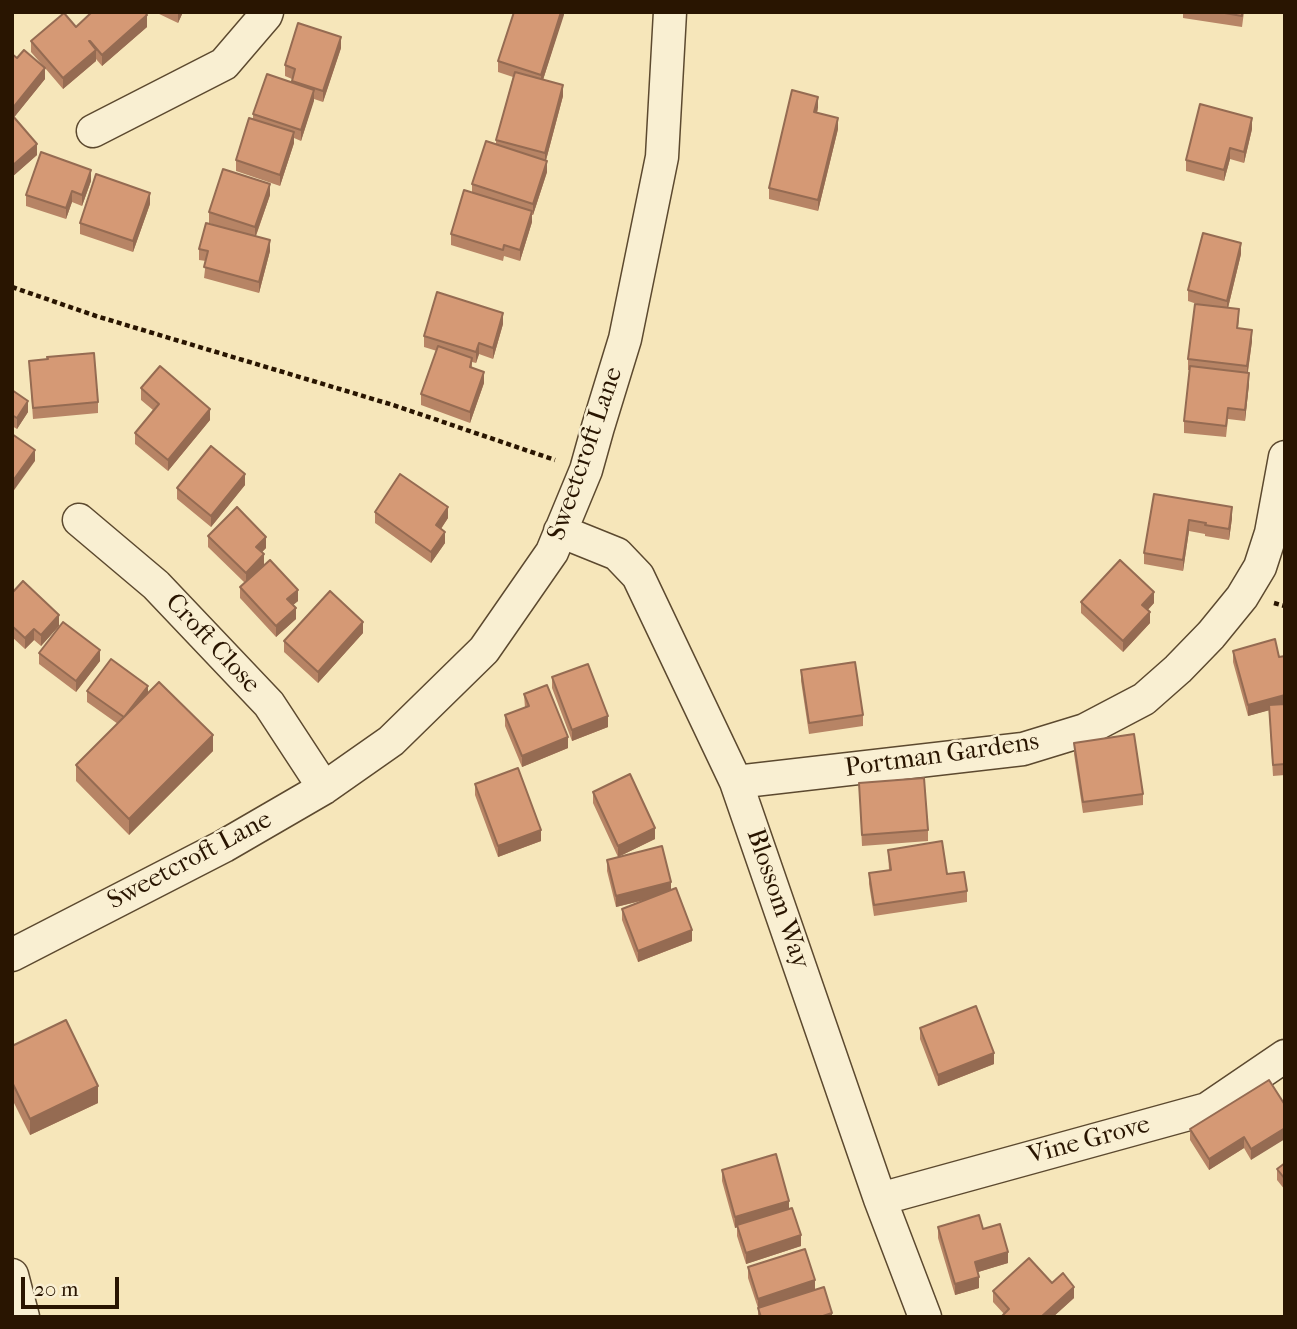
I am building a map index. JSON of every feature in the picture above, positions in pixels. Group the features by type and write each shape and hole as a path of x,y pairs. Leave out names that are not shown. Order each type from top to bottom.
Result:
{"street":[{"path":"93,131 224,64 267,12"},
{"name":"Sweetcroft Lane","path":"12,955 224,846 324,788 391,741 484,650 552,552 586,470 625,339 662,157 670,12"},
{"name":"Portman Gardens","path":"736,782 1023,749 1085,730 1144,699 1211,635 1242,597 1260,567 1271,533 1285,457"},
{"name":"Croft Close","path":"79,520 156,585 269,705 324,788"},
{"name":"Blossom Way","path":"560,531 617,554 638,576 736,782 880,1199 925,1317"},
{"name":"Vine Grove","path":"880,1199 1207,1109 1285,1056"},
{"path":"12,1275 23,1317"}],"path":[{"path":"12,287 96,316 393,405 586,470"}],"building":[{"path":"92,12 145,12 147,15 102,55 89,41 96,50 63,78 31,41 64,13 76,27"},
{"path":"514,12 561,12 541,75 498,61"},
{"path":"1219,12 1242,12 1242,16"},
{"path":"298,23 341,37 323,91 292,81 295,69 285,65"},
{"path":"24,50 45,68 12,109 12,54 17,58"},
{"path":"515,72 563,85 545,153 496,140"},
{"path":"267,74 314,90 301,130 253,114"},
{"path":"792,90 818,97 814,112 838,118 818,200 769,188"},
{"path":"1200,104 1252,118 1244,152 1230,148 1224,170 1186,160"},
{"path":"12,115 37,144 12,166"},
{"path":"249,118 294,132 280,175 236,160"},
{"path":"486,141 547,161 533,204 472,184"},
{"path":"41,152 91,170 82,195 72,191 66,208 26,195"},
{"path":"223,169 270,184 255,227 209,212"},
{"path":"96,174 150,193 133,241 80,223"},
{"path":"464,190 532,211 520,250 504,245 503,250 451,234"},
{"path":"206,223 270,240 259,282 204,267 208,251 199,249"},
{"path":"1203,233 1241,243 1227,301 1188,290"},
{"path":"437,292 503,313 493,348 479,343 476,352 424,336"},
{"path":"1195,304 1239,309 1237,328 1252,330 1247,366 1188,359"},
{"path":"438,346 472,358 470,367 484,372 470,412 421,394"},
{"path":"94,353 98,402 33,408 29,361"},
{"path":"160,366 210,409 168,460 135,433 159,404 141,388"},
{"path":"1190,366 1249,373 1245,410 1228,408 1226,426 1184,421"},
{"path":"12,390 28,401 17,418 12,415"},
{"path":"12,434 35,450 12,482"},
{"path":"211,446 245,474 211,516 177,488"},
{"path":"400,474 448,507 436,525 445,532 431,552 375,512"},
{"path":"1154,494 1232,507 1229,529 1189,520 1183,560 1144,553"},
{"path":"237,507 266,537 256,547 264,554 246,573 208,536"},
{"path":"270,560 298,590 287,599 296,608 276,626 240,587"},
{"path":"1120,560 1154,592 1142,605 1150,612 1123,641 1081,602"},
{"path":"23,581 59,615 41,635 34,629 25,638 12,626 12,593"},
{"path":"330,591 363,622 318,672 284,641"},
{"path":"63,622 100,650 76,681 39,653"},
{"path":"1275,639 1279,657 1285,656 1285,695 1248,705 1233,651"},
{"path":"111,659 148,686 124,717 87,691"},
{"path":"855,662 863,715 809,723 801,670"},
{"path":"588,664 608,716 572,730 552,677"},
{"path":"159,682 213,735 129,819 76,765"},
{"path":"547,685 568,737 522,756 505,715 529,706 524,694"},
{"path":"1285,704 1285,764 1273,765 1269,705"},
{"path":"1134,734 1143,794 1083,802 1074,743"},
{"path":"518,768 541,830 498,846 475,784"},
{"path":"630,774 655,828 618,846 593,792"},
{"path":"924,778 928,830 862,835 859,783"},
{"path":"942,841 947,874 964,872 967,891 874,905 869,873 891,870 888,850"},
{"path":"662,846 671,882 616,896 607,860"},
{"path":"676,888 692,930 638,951 622,909"},
{"path":"976,1006 994,1053 938,1075 920,1028"},
{"path":"66,1020 98,1086 30,1119 12,1082 12,1046"},
{"path":"1269,1080 1285,1105 1285,1128 1251,1149 1244,1137 1209,1159 1190,1129"},
{"path":"776,1154 789,1201 735,1217 722,1170"},
{"path":"1285,1163 1285,1179 1277,1169"},
{"path":"792,1208 801,1235 746,1253 737,1225"},
{"path":"979,1215 983,1229 1000,1224 1008,1252 975,1262 979,1277 955,1284 938,1227"},
{"path":"805,1249 815,1280 758,1299 748,1267"},
{"path":"1029,1258 1052,1283 1063,1273 1074,1287 1041,1317 1001,1317 1009,1309 993,1291"},
{"path":"824,1287 832,1313 820,1317 761,1317 758,1308"}]}
